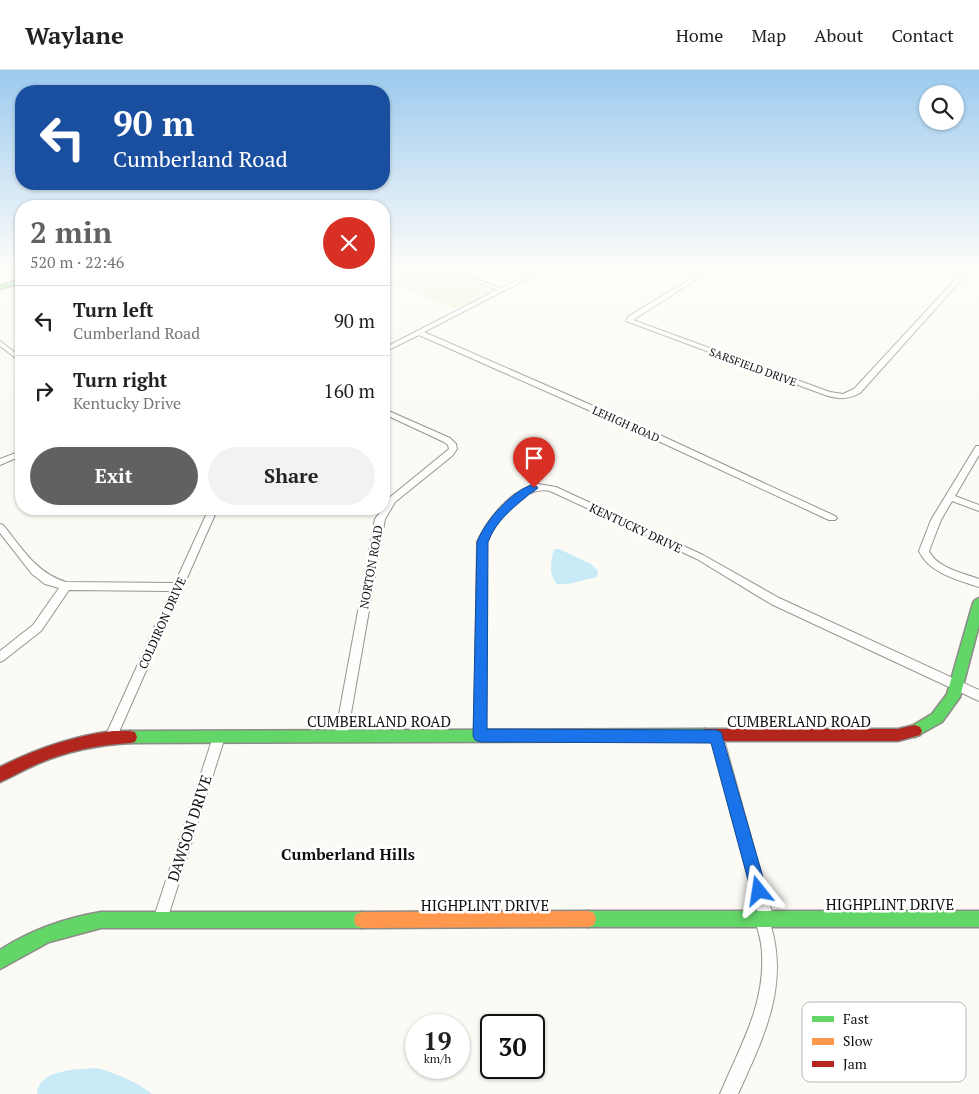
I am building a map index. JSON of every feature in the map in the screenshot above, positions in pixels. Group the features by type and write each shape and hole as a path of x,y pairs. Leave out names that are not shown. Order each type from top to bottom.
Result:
{"street":[{"path":"390,347 450,316"},
{"name":"SARSFIELD DRIVE","path":"633,316 629,321 818,390 839,396 849,396 857,391 925,316"},
{"name":"LEHIGH ROAD","path":"418,332 656,437 832,518"},
{"path":"0,343 15,355"},
{"name":"NORTON ROAD","path":"390,414 446,440 452,444 453,449 450,454 390,503"},
{"path":"979,448 931,529 924,551 926,557 936,565 979,583"},
{"path":"0,462 15,455"},
{"name":"KENTUCKY DRIVE","path":"480,736 482,542 495,520 527,490 537,487 553,489 700,557 762,594 979,696"},
{"path":"950,497 979,508"},
{"name":"COLDIRON DRIVE","path":"111,737 210,515"},
{"name":"NORTON ROAD","path":"341,736 380,519 383,515"},
{"path":"0,527 41,577 66,586 178,587"},
{"path":"0,657 37,628 66,586"},
{"name":"CUMBERLAND ROAD","path":"0,775 59,748 92,739 111,737 885,736 910,733 930,725 947,708 956,685 979,603"},
{"path":"716,736 764,920 770,956 767,992 758,1028 729,1094"},
{"name":"DAWSON DRIVE","path":"160,920 219,737"},
{"name":"HIGHPLINT DRIVE","path":"0,960 26,944 70,925 101,920 764,920 977,923"}],"water":[{"path":"554,549 559,549 591,564 598,571 597,577 568,584 557,584 551,572"},
{"path":"97,1068 126,1078 152,1094 37,1094 39,1086 52,1075 70,1070"}],"traffic: fast":[{"path":"915,731 937,718 953,697 979,603"},
{"path":"130,737 705,735"},
{"path":"588,919 979,919"},
{"path":"0,960 24,945 48,934 61,929 101,920 362,920"}],"traffic: slow":[{"path":"362,920 588,919"}],"traffic: jam":[{"path":"705,735 898,735 915,731"},
{"path":"0,775 47,753 79,743 130,737"}],"district":[{"name":"Cumberland Hills","path":"348,854"}],"route":[{"path":"534,488 527,490 495,520 482,542 480,736 716,736 759,891"}]}
